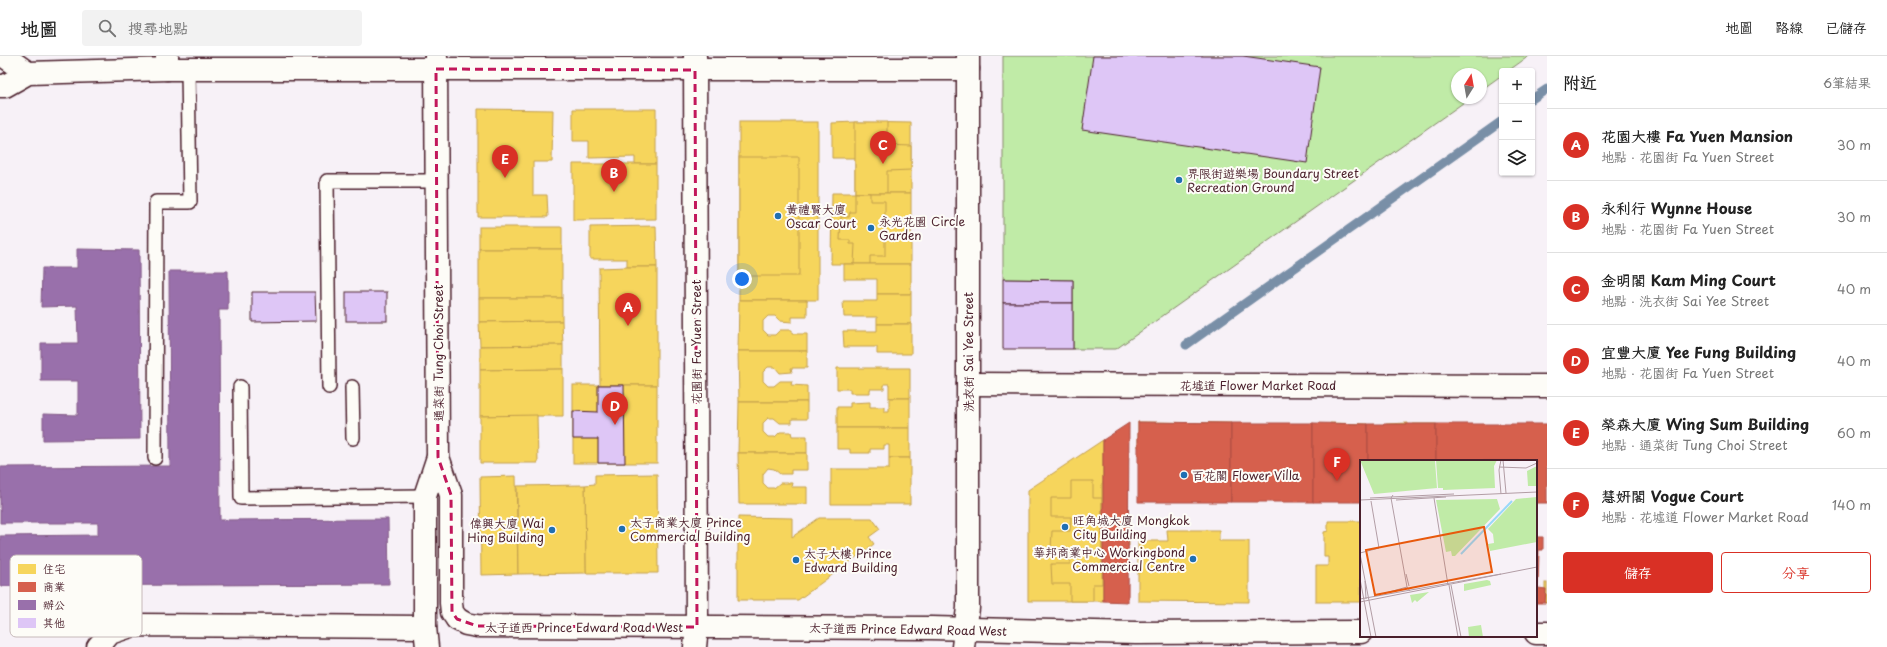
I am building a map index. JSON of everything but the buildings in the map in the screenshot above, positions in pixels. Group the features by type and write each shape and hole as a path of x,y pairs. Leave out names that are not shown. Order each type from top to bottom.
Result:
{"street":[{"path":"4,56 28,73"},
{"path":"0,86 5,86 28,73 174,65 436,63 968,63"},
{"name":"通菜街 Tung Choi Street","path":"426,637 424,496 438,457 436,63"},
{"name":"花園街 Fa Yuen Street","path":"695,63 696,637"},
{"name":"洗衣街 Sai Yee Street","path":"964,637 968,608 968,63"},
{"name":"花墟道 Flower Market Road","path":"968,384 1547,386"},
{"name":"太子道西 Prince Edward Road West","path":"438,457 451,495 452,612 457,619 466,624 477,626 696,637 964,637 1136,633 1360,632"},
{"path":"142,625 426,637"},
{"path":"98,647 107,637"}],"lane":[{"path":"155,458 156,202 190,202 174,65"},
{"path":"329,387 327,181 437,181"},
{"path":"352,387 353,438"},
{"path":"240,388 241,498 424,496"}],"highlighted area":[{"path":"436,69 695,70 697,627 477,626 457,619 452,612 451,495 438,457"}],"green space":[{"name":"界限街遊樂場 Boundary Street Recreation Ground","path":"1003,56 1529,56 1512,68 1499,68 1499,77 1487,86 1487,68 1451,68 1451,104 1462,104 1116,349 1073,349 1073,280 1003,279"}],"waterway":[{"path":"1535,97 1547,89"},
{"path":"1186,345 1499,123"}],"place":[{"name":"金明閣 Kam Ming Court","path":"883,164"},
{"name":"榮森大廈 Wing Sum Building","path":"505,178"},
{"name":"界限街遊樂場 Boundary Street Recreation Ground","path":"1179,180"},
{"name":"永利行 Wynne House","path":"614,192"},
{"name":"黃禮賢大廈 Oscar Court","path":"778,216"},
{"name":"永光花園 Circle Garden","path":"871,228"},
{"name":"花園大樓 Fa Yuen Mansion","path":"628,326"},
{"name":"宜豐大廈 Yee Fung Building","path":"615,425"},
{"name":"百花閣 Flower Villa","path":"1184,475"},
{"name":"慧妍閣 Vogue Court","path":"1337,481"},
{"name":"旺角城大廈 Mongkok City Building","path":"1065,527"},
{"name":"太子商業大廈 Prince Commercial Building","path":"622,529"},
{"name":"偉興大廈 Wai Hing Building","path":"552,530"},
{"name":"華邦商業中心 Workingbond Commercial Centre","path":"1193,559"},
{"name":"太子大樓 Prince Edward Building","path":"796,560"}]}
